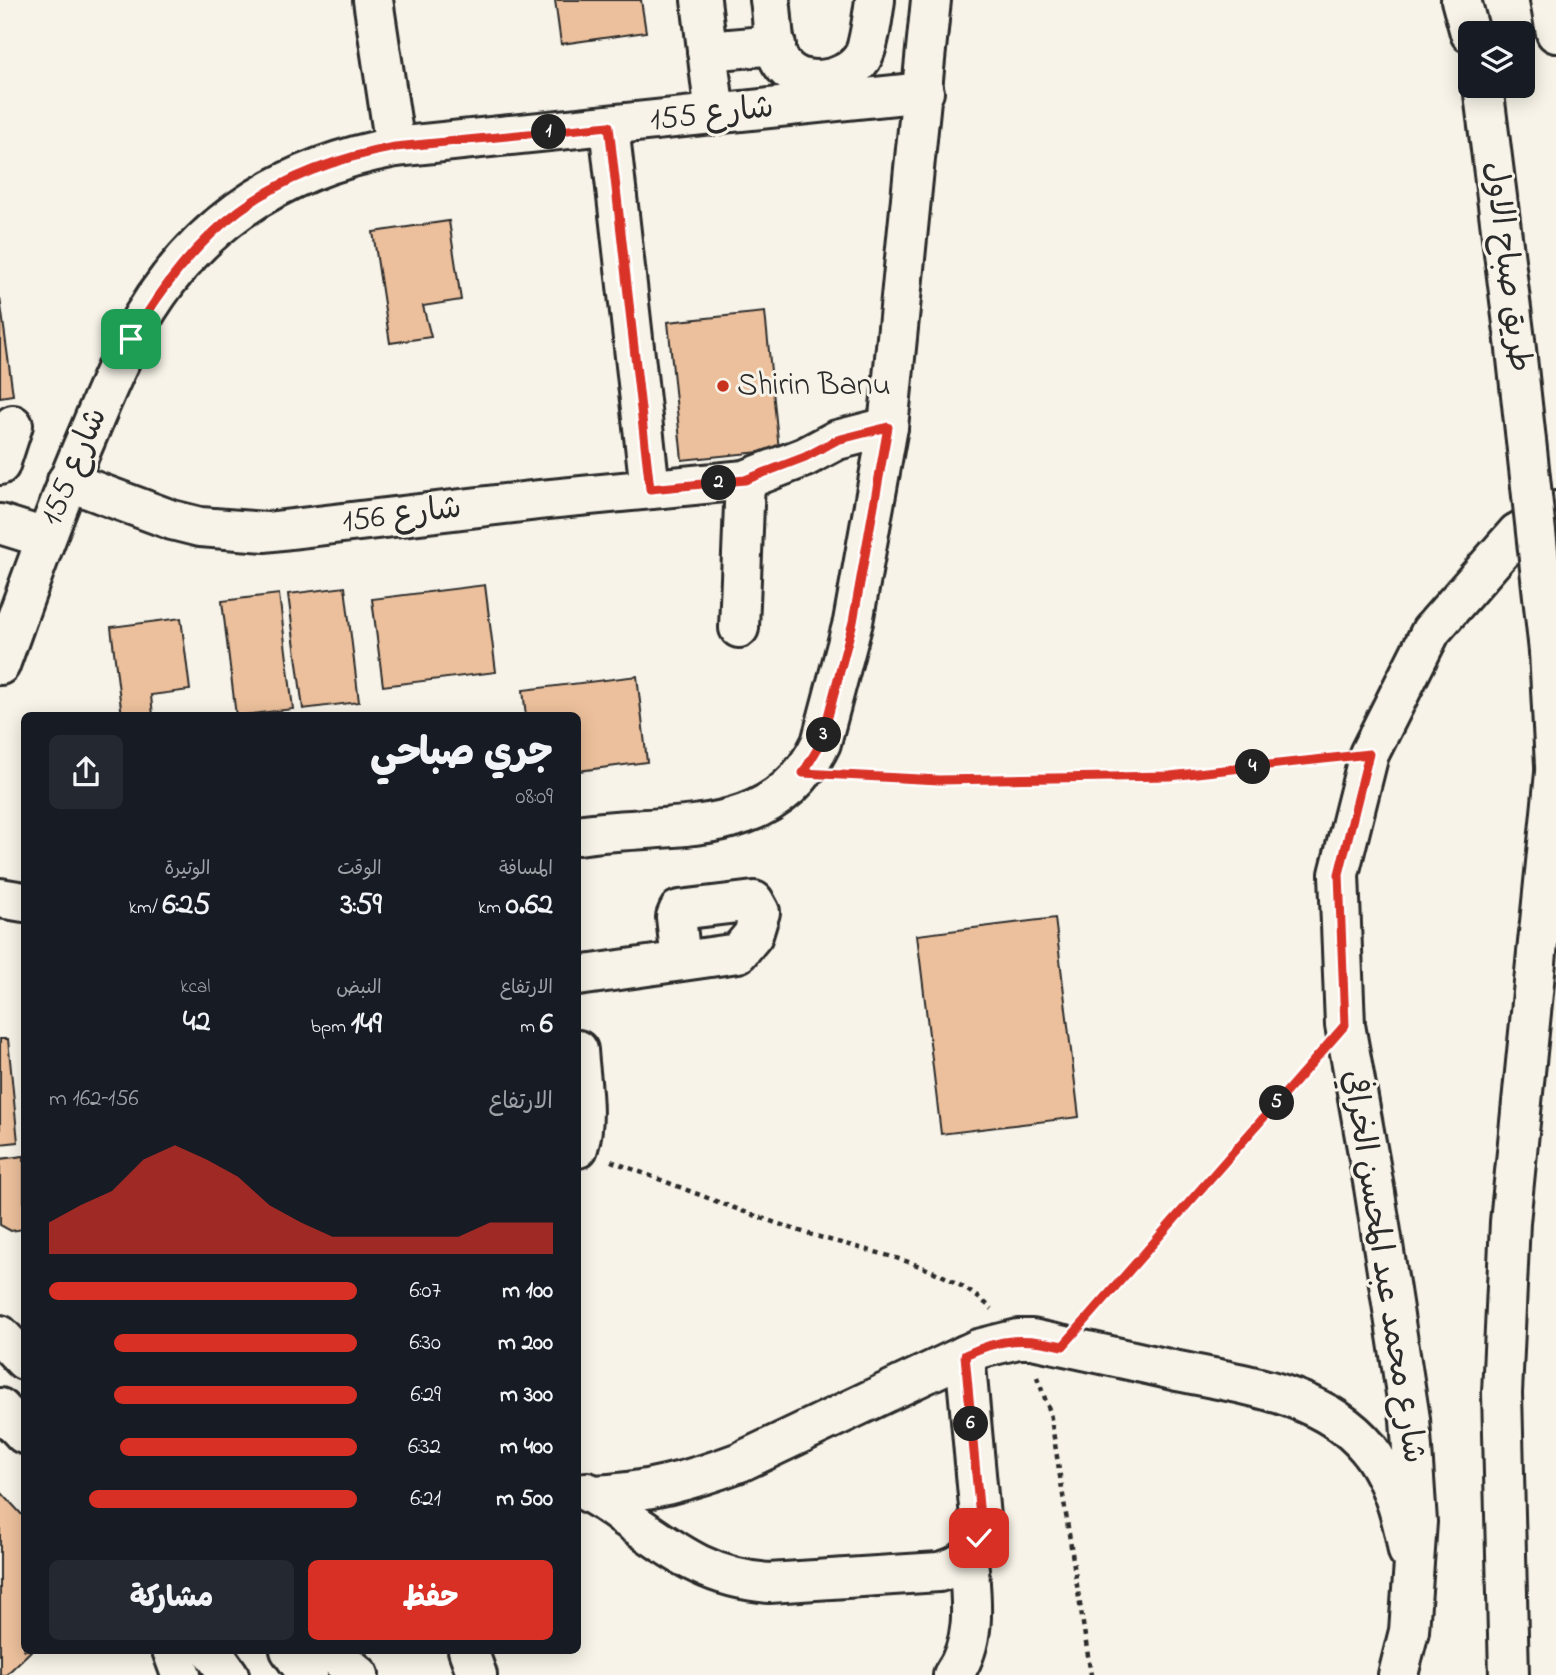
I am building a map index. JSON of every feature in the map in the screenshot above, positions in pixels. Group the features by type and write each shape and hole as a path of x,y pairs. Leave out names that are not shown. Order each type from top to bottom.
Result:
{"main road":[{"path":"373,0 395,147"},
{"path":"701,0 715,115"},
{"path":"771,0 777,54 784,65 806,78 833,79 846,74 865,54 875,0"},
{"path":"581,835 729,820 763,807 783,792 803,773 821,743 850,635 888,427 931,0"},
{"path":"1461,0 1467,21"},
{"path":"1550,0 1556,33"},
{"path":"707,51 776,45"},
{"name":"شارع 155","path":"0,665 67,481 131,339 156,297 207,236 233,214 286,181 320,166 361,153 395,147 923,92"},
{"name":"طريق صباح الاول","path":"1485,98 1515,340 1549,651 1555,778 1510,1222 1502,1393 1509,1675"},
{"path":"609,126 650,489"},
{"path":"0,465 13,425"},
{"name":"شارع 156","path":"67,481 172,520 200,527 266,532 525,501 745,480 805,457 837,440 888,427"},
{"path":"739,628 745,480"},
{"name":"شارع محمد عبد المحسن الخرافي","path":"1398,1675 1409,1630 1417,1522 1409,1419 1374,1187 1345,1025 1339,874 1369,754 1431,631 1517,533 1556,511"},
{"path":"0,524 45,538"},
{"path":"0,898 21,902"},
{"path":"581,976 681,961"},
{"path":"581,1090 581,1128"},
{"path":"0,1335 21,1357"},
{"path":"585,1491 643,1491 707,1475 740,1462 965,1355 991,1345 1032,1339 1275,1392 1330,1417 1366,1446 1379,1464 1398,1506 1413,1577"},
{"path":"585,1491 683,1558 723,1576 742,1581 769,1583 952,1569 968,1558 976,1546 981,1528 965,1355"},
{"path":"0,1408 21,1431"},
{"path":"953,1675 967,1647 971,1625 968,1558"},
{"path":"173,1654 181,1675"},
{"path":"214,1654 229,1675"},
{"path":"293,1654 308,1675"},
{"path":"334,1654 359,1675"},
{"path":"469,1654 477,1675"}],"path":[{"path":"803,773 939,780 1170,776 1369,754"},
{"path":"1090,1675 1050,1412 1037,1376 1345,1025"},
{"path":"581,1148 794,1229 920,1265 971,1290 999,1315 1018,1339"}],"building":[{"path":"555,0 641,0 646,32 561,44"},
{"path":"449,221 461,300 423,306 431,337 390,343 373,232"},
{"path":"0,298 13,395 0,397"},
{"name":"Shirin Banu","path":"765,312 779,450 682,460 668,322"},
{"path":"485,585 496,672 383,686 372,599"},
{"path":"345,587 359,702 303,709 288,594"},
{"path":"279,594 293,709 236,712 222,601"},
{"path":"181,618 190,690 151,695 153,712 122,712 111,627"},
{"path":"637,676 647,762 581,771 581,712 526,712 523,690"},
{"path":"1055,918 1079,1117 941,1134 917,935"},
{"path":"0,1039 8,1039 18,1142 0,1144"},
{"path":"21,1156 21,1229 11,1231 0,1225 0,1159"},
{"path":"0,1491 21,1514 21,1654 28,1654 6,1675 0,1675"}],"place":[{"name":"Shirin Banu","path":"723,386"}],"route":[{"path":"131,339 156,297 183,261 207,236 233,214 286,181 320,166 361,153 395,147 609,126 650,489 745,480 805,457 837,440 888,427 853,622 821,743 803,773 939,780 1170,776 1369,754 1339,874 1345,1025 1063,1346 1032,1339 1018,1339 965,1355 981,1528 979,1538"}]}
